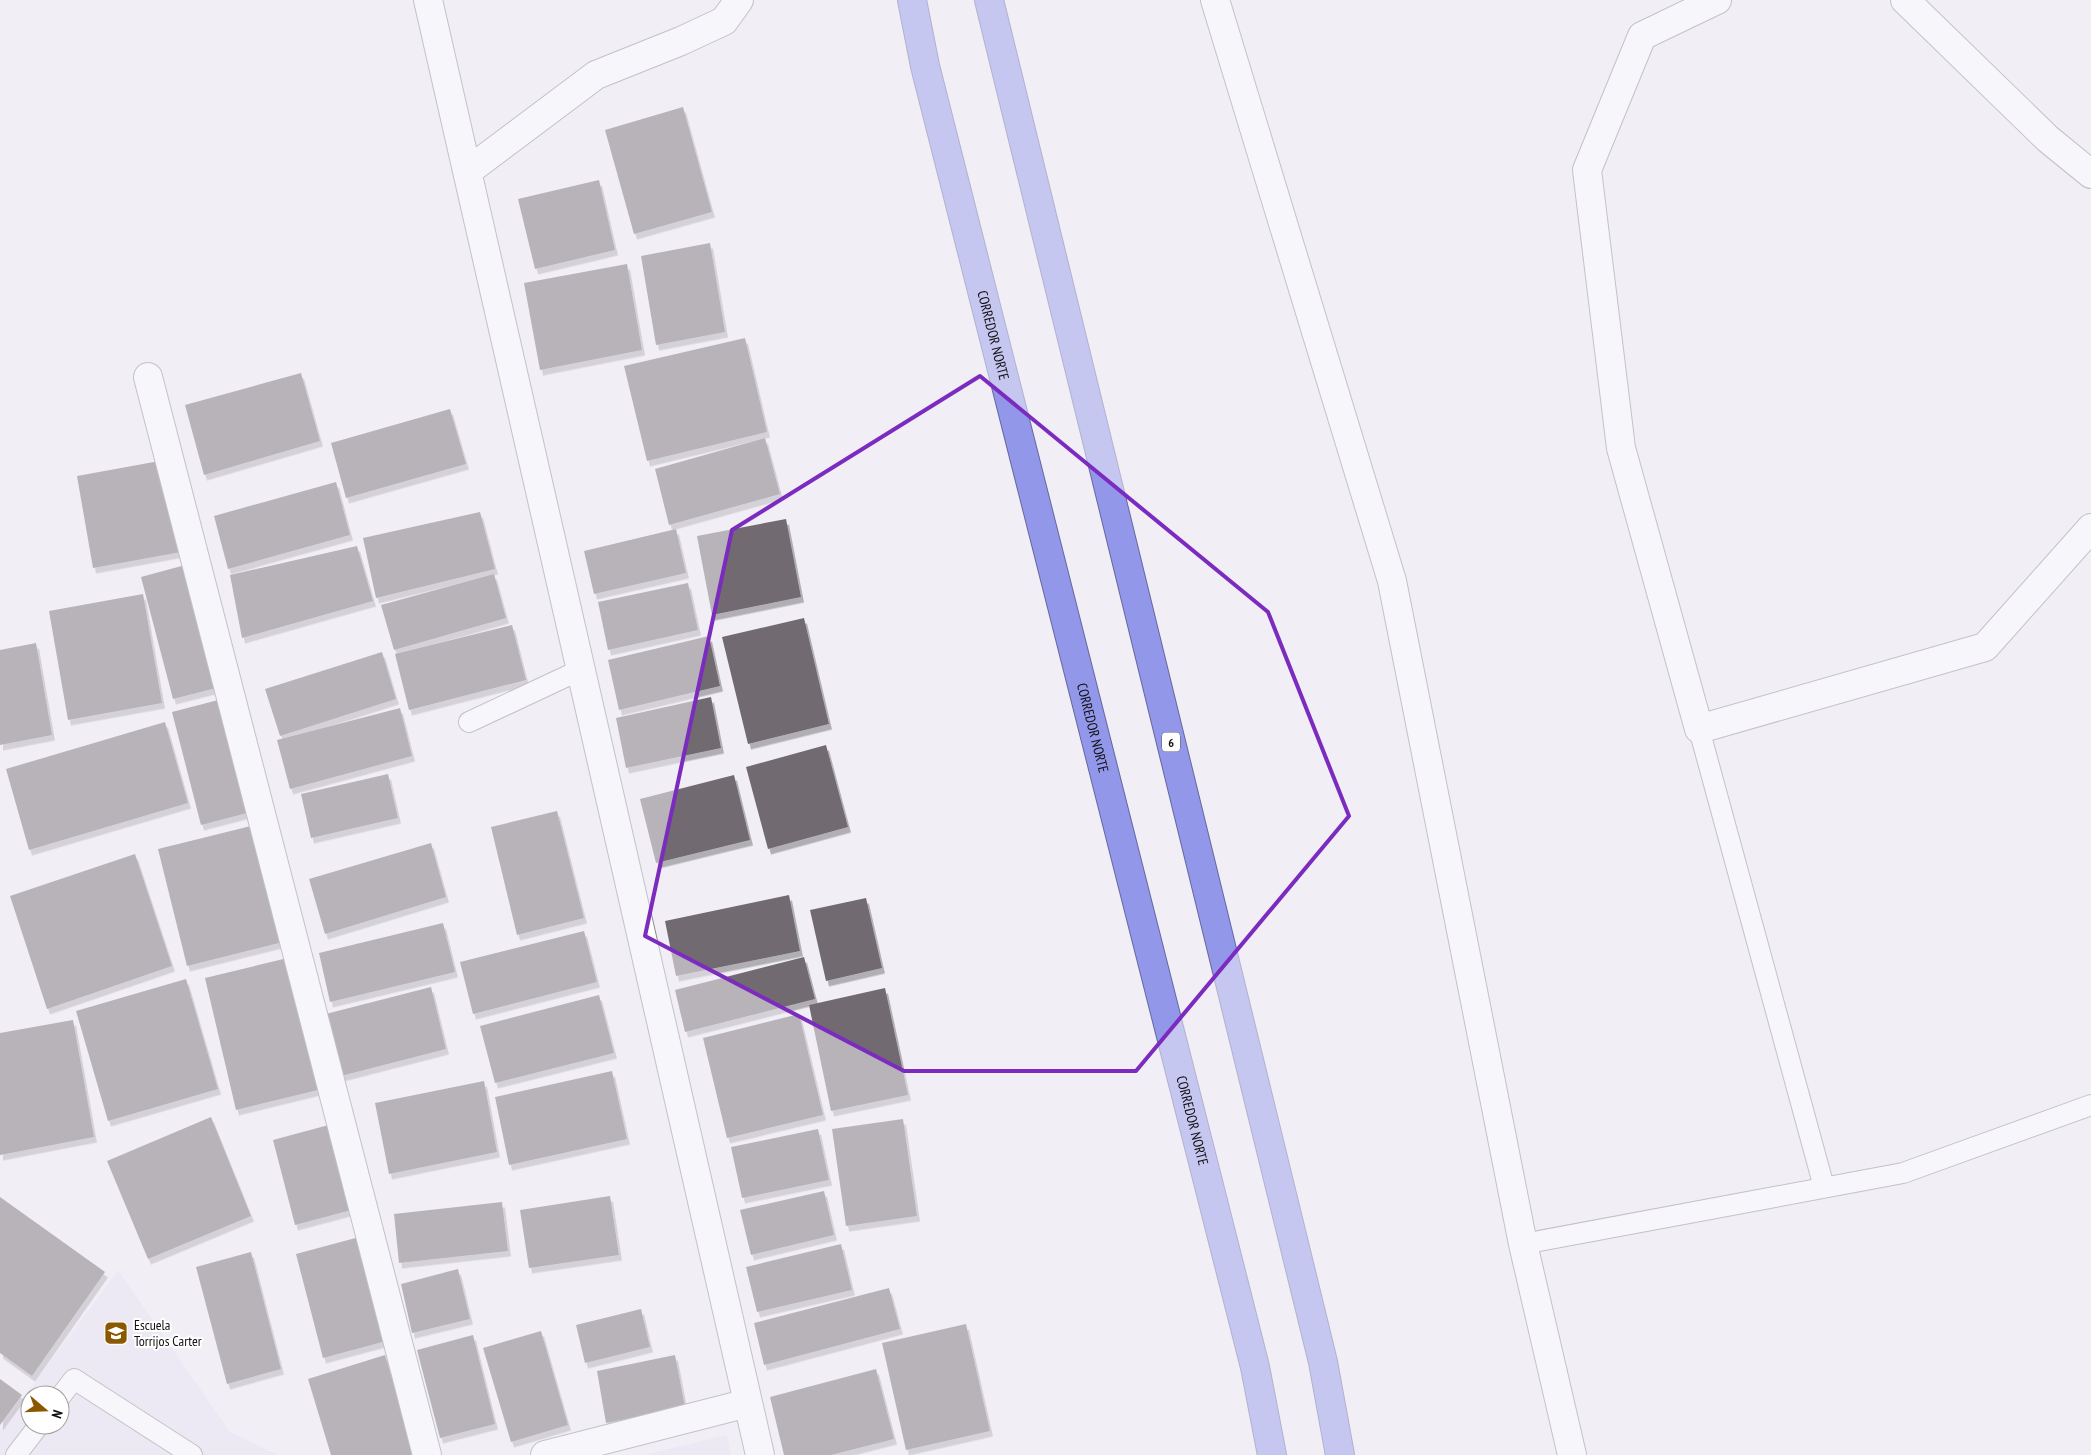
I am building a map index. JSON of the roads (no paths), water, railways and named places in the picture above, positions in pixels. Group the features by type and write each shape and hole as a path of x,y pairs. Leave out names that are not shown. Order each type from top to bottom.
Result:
{"highway":[{"name":"CORREDOR NORTE","path":"912,0 925,66 1255,1367 1272,1455"},
{"name":"6","path":"989,0 1323,1362 1340,1455"}],"street":[{"path":"428,0 760,1455"},
{"path":"468,171 596,74 680,41 724,21 739,0"},
{"path":"1215,0 1392,581 1523,1244 1572,1455"},
{"path":"1716,0 1642,36 1587,170 1621,448 1699,729 1985,648 2091,528"},
{"path":"1905,0 2048,139 2091,174"},
{"path":"148,377 427,1455"},
{"path":"545,1455 748,1403"}],"lane":[{"path":"469,722 580,670"},
{"path":"1699,729 1824,1187"},
{"path":"1523,1244 1903,1173 2091,1105"},
{"path":"70,1385 74,1379 192,1455"},
{"path":"16,1455 31,1435"}],"place":[{"name":"Escuela Torrijos Carter","path":"116,1333"}]}
